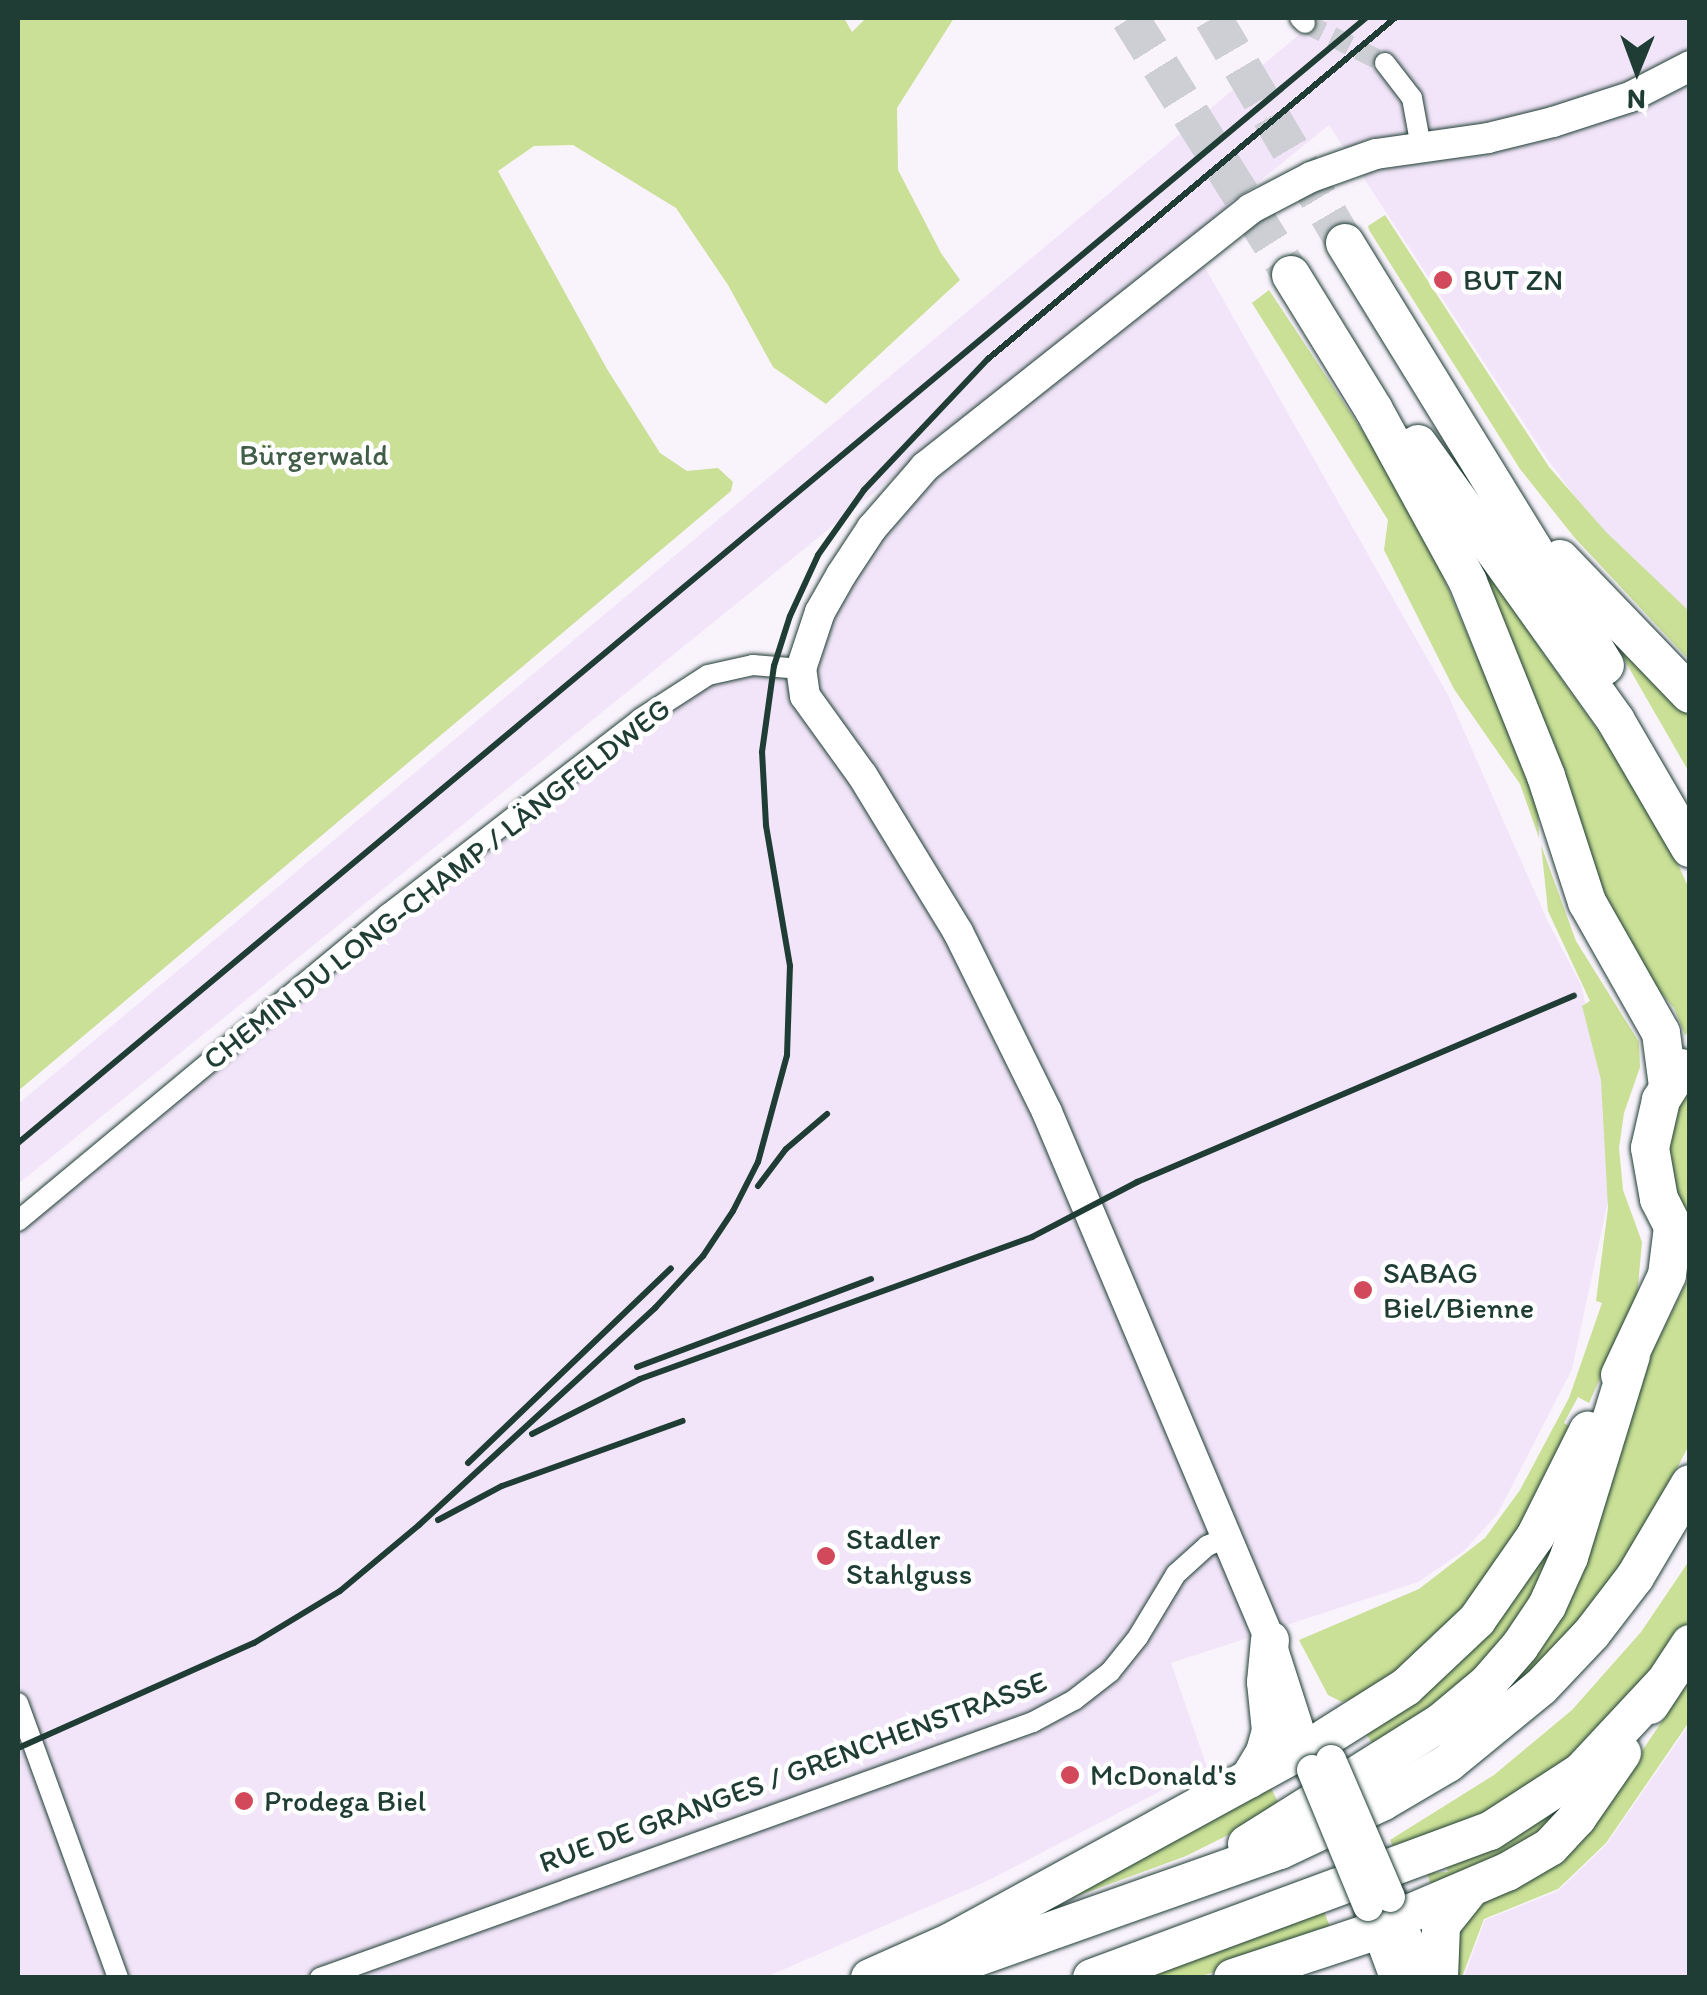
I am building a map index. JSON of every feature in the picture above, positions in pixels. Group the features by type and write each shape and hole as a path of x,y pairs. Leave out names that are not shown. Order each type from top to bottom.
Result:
{"highway":[{"path":"1345,243 1463,429 1690,804"},
{"path":"870,1978 966,1934 1249,1779 1319,1754 1406,1687 1477,1620 1535,1536 1631,1356 1681,1237 1654,1182 1650,1148 1656,1115 1679,1072 1662,1033 1587,902 1546,776 1485,619 1423,494 1299,287 1388,402 1581,671 1642,762 1690,848"},
{"path":"1463,429 1568,568 1690,694"},
{"path":"1093,1914 1245,1845 1416,1739 1488,1683 1534,1627 1558,1584 1631,1356"},
{"path":"918,1978 1312,1837 1459,1754 1541,1687 1592,1633 1636,1577 1690,1484"},
{"path":"992,1978 1318,1856 1383,1826 1459,1780 1542,1714 1594,1662 1649,1594 1690,1529"},
{"path":"1249,1779 1265,1752 1271,1730 1266,1682 1270,1640"},
{"path":"1233,1978 1383,1913 1470,1889 1529,1860 1564,1833 1606,1778 1690,1644"},
{"path":"1092,1978 1490,1831 1580,1772 1663,1684"},
{"path":"1439,1978 1441,1925 1470,1889"}],"main road":[{"path":"1425,1978 1383,1913 1319,1754 1304,1690 1270,1640 1047,1112 999,1010 914,857 805,696 801,668 820,612 896,497 955,441 1250,209 1311,178 1376,154 1488,138 1581,114 1630,97 1690,66"},
{"path":"1383,1913 1395,1978"}],"street":[{"path":"1384,63 1412,98 1421,146"},
{"name":"CHEMIN DU LONG-CHAMP / LÄNGFELDWEG","path":"18,1221 388,914 640,719 708,676 752,665 801,668"},
{"name":"RUE DE GRANGES / GRENCHENSTRASSE","path":"320,1978 1032,1722 1074,1700 1110,1672 1138,1637 1176,1574 1206,1546 1225,1538"},
{"path":"18,1703 118,1978"}],"shaded area":[{"path":"1319,18 1689,18 1689,628 1598,528 1546,457 1329,125 18,1184 18,1104"},
{"path":"1195,250 1448,695 1548,922 1581,985 1610,1106 1608,1201 1572,1369 1498,1513 1465,1550 1418,1582 1171,1663 1207,1767 985,1882 766,1977 18,1978 18,1221 388,914 708,675 801,668 872,528"},
{"path":"1689,1725 1689,1977 1464,1977 1485,1920 1558,1891 1606,1845"}],"green space":[{"name":"Bürgerwald","path":"18,18 844,18 852,32 866,18 954,18 897,108 898,170 941,253 960,280 826,404 773,367 728,285 676,208 573,145 534,146 498,171 607,369 660,453 687,471 718,468 733,482 731,491 18,1091"},
{"path":"1385,215 1549,467 1606,532 1689,611 1689,660 1574,537 1520,469 1369,230 1368,226"},
{"path":"1269,290 1375,450 1435,558 1521,760 1538,812 1539,838 1520,784 1454,689 1384,550 1388,520 1252,303"},
{"path":"1462,537 1621,763 1690,891 1690,1032 1685,1035 1674,1008 1641,970 1616,929"},
{"path":"1621,654 1689,715 1689,772"},
{"path":"1541,845 1576,941 1639,1042 1640,1067 1624,1113 1619,1148 1623,1190 1642,1242 1637,1297 1589,1403 1578,1397 1564,1423 1576,1430 1527,1524 1434,1647 1353,1699 1342,1702 1328,1695 1299,1640 1419,1589 1485,1538 1520,1490 1569,1398 1602,1303 1596,1301 1608,1208 1601,1080 1582,1006 1590,1001 1548,911"},
{"path":"1689,1080 1689,1226 1679,1207 1665,1156 1680,1093"},
{"path":"1689,1277 1689,1445 1643,1534 1588,1611 1536,1668 1462,1732 1408,1768 1504,1677 1617,1424"},
{"path":"1571,1498 1544,1575 1518,1621 1460,1688 1375,1747 1364,1731"},
{"path":"1689,1561 1689,1620 1647,1684 1568,1773 1398,1858 1390,1840 1494,1775 1572,1710 1641,1632"},
{"path":"1689,1681 1689,1722 1606,1843 1558,1889 1484,1919 1462,1977 1457,1978 1453,1937 1478,1905 1593,1824"},
{"path":"1267,1780 1280,1806 1250,1824 1186,1856 1028,1914"},
{"path":"1581,1791 1554,1832 1434,1895 1427,1873 1448,1872 1446,1866 1519,1833"},
{"path":"1324,1911 1332,1933 1199,1977 1139,1978"}],"tunnel":[{"path":"1130,18 1291,275"},
{"path":"1213,18 1345,243"},
{"path":"1305,23 1385,63"}],"railway":[{"path":"18,1143 1366,18"},
{"path":"18,1748 254,1643 340,1591 419,1525 655,1308 703,1256 733,1211 758,1162 787,1055 790,966 766,825 762,752 774,666 790,616 818,555 864,490 988,359 1395,18"},
{"path":"532,1434 640,1379 1032,1237 1137,1182 1574,996"},
{"path":"758,1186 786,1149 827,1114"},
{"path":"468,1463 671,1268"},
{"path":"637,1367 871,1279"},
{"path":"438,1520 502,1486 683,1421"}],"place":[{"name":"BUT ZN","path":"1443,280"},
{"name":"SABAG Biel/Bienne","path":"1363,1290"},
{"name":"Stadler Stahlguss","path":"826,1556"},
{"name":"McDonald's","path":"1070,1775"},
{"name":"Prodega Biel","path":"244,1801"}]}
